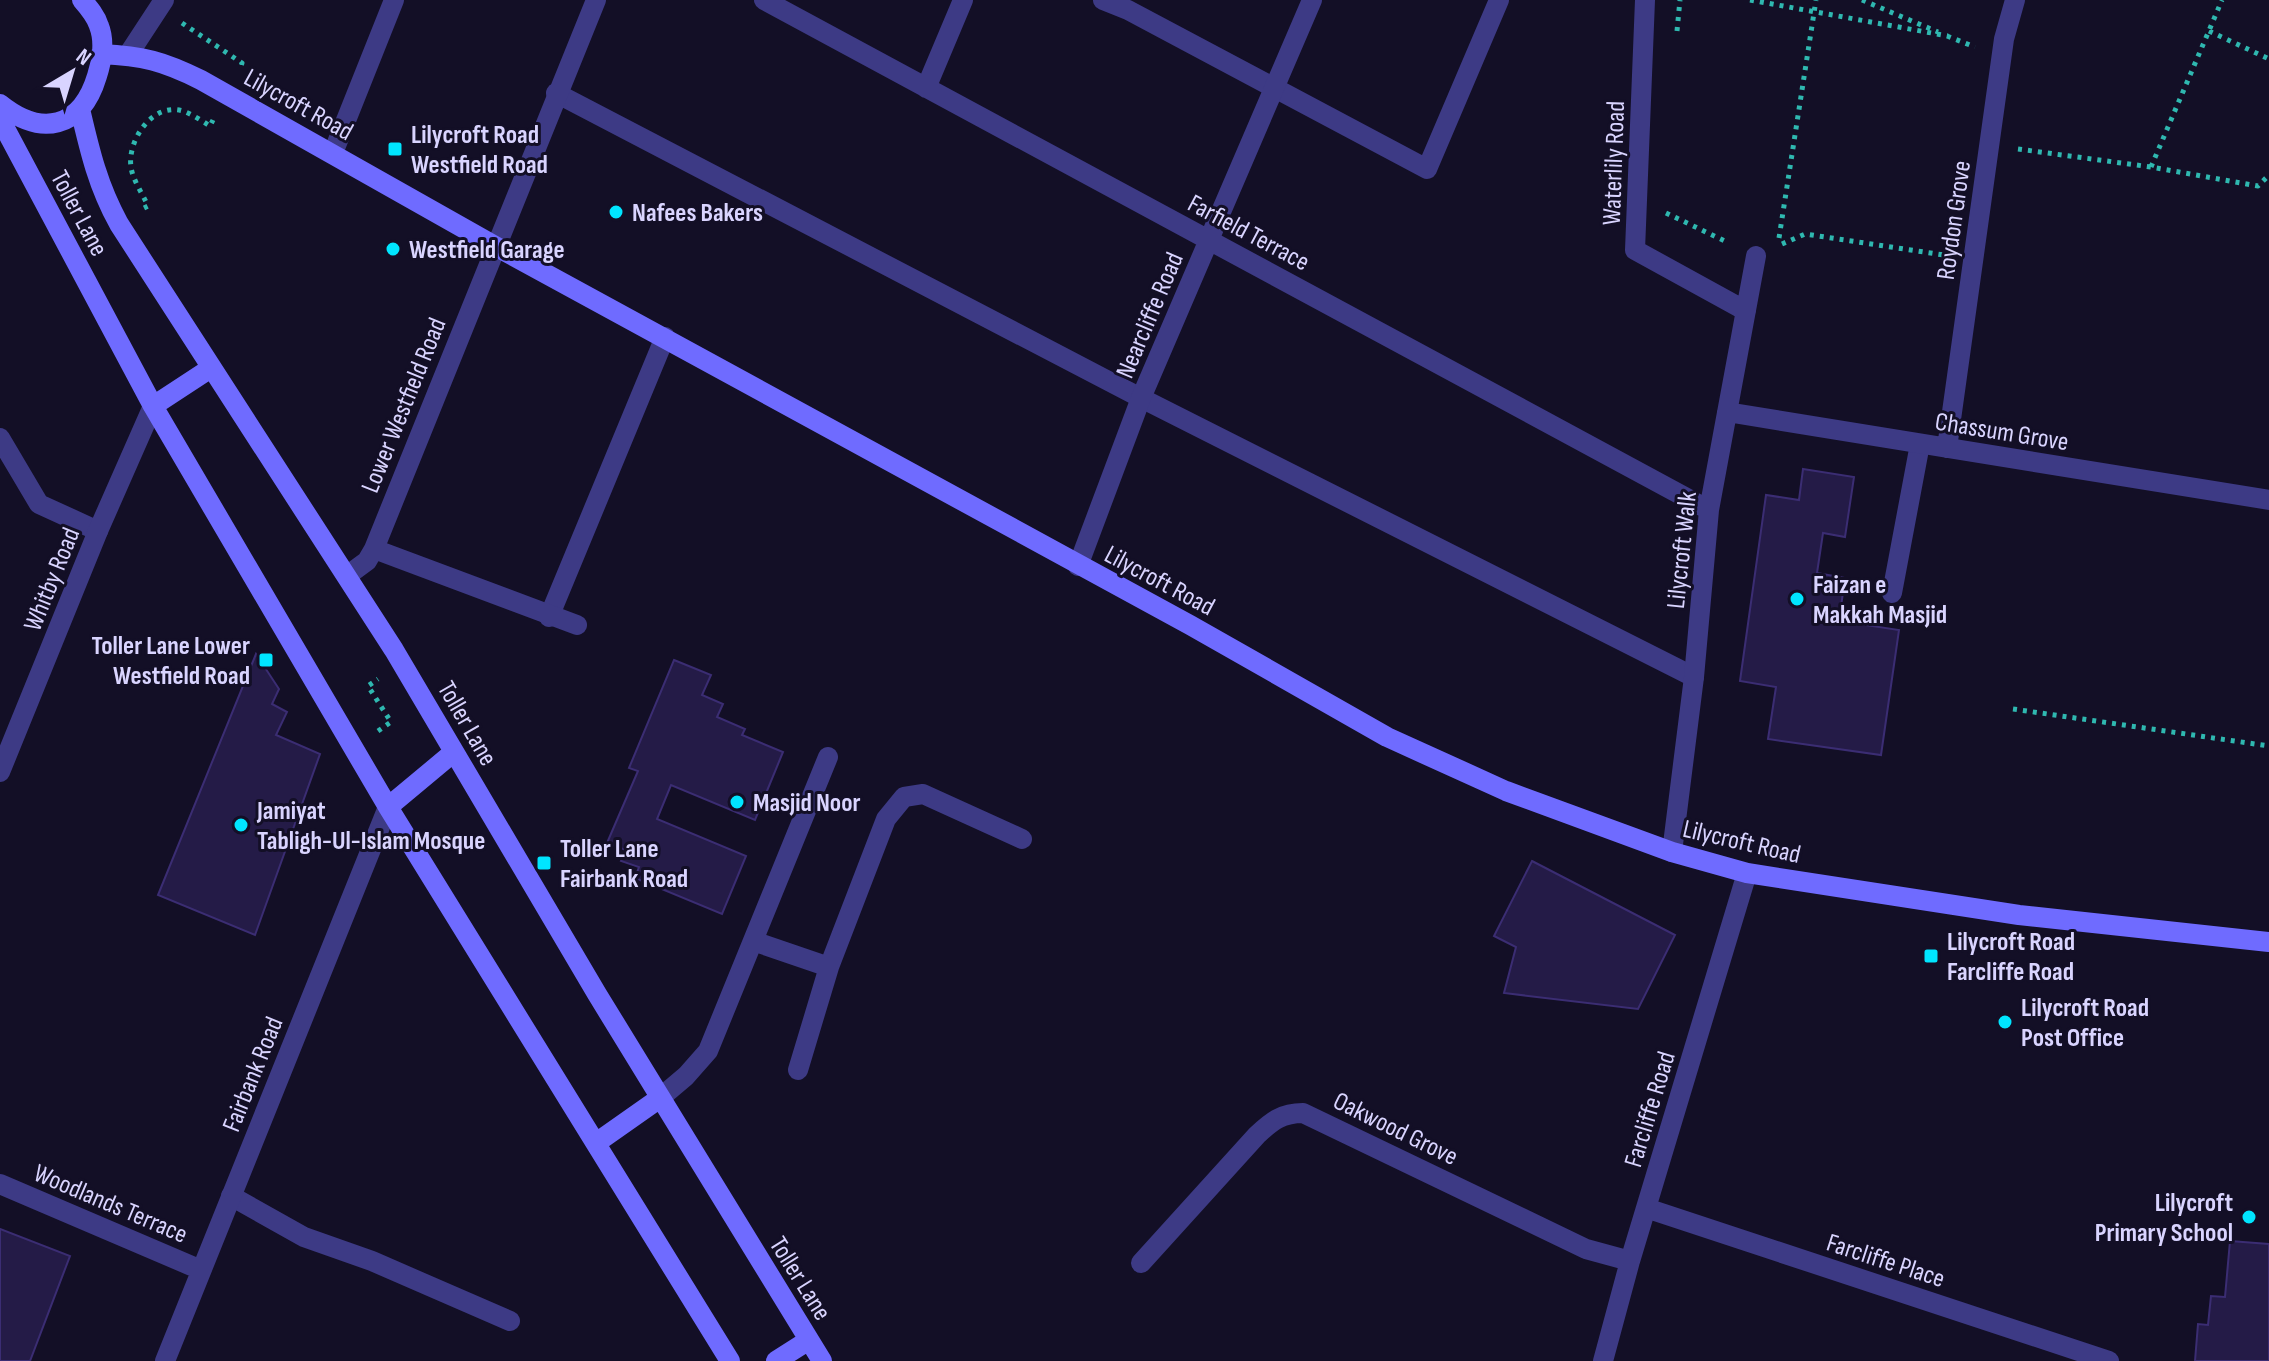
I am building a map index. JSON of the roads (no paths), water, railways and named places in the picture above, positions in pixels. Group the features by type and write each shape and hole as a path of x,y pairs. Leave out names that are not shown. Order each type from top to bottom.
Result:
{"main road":[{"path":"0,104 31,123 46,125 58,123 80,109 94,85 101,54 99,25 82,0"},
{"name":"Lilycroft Road","path":"101,54 147,57 171,65 227,94 495,246 1190,625 1387,737 1506,791 1672,852 1747,873 2019,915 2269,942"},
{"name":"Toller Lane","path":"80,109 94,170 119,224 348,575 660,1098 822,1361"},
{"name":"Toller Lane","path":"0,119 153,406 388,807 730,1361"},
{"path":"153,406 211,368"},
{"path":"388,807 454,752"},
{"path":"596,1143 660,1098"},
{"path":"776,1361 809,1340"}],"street":[{"path":"333,153 394,0"},
{"name":"Lower Westfield Road","path":"348,575 367,561 374,549 596,0"},
{"name":"Farfield Terrace","path":"764,0 1709,510"},
{"path":"926,88 963,0"},
{"path":"1103,0 1130,5 1274,88 1427,169 1499,0"},
{"name":"Nearcliffe Road","path":"1078,566 1141,398 1312,0"},
{"name":"Waterlily Road","path":"1645,0 1635,250 1746,311"},
{"name":"Roydon Grove","path":"1947,448 2004,39 2015,0"},
{"path":"128,55 161,4"},
{"path":"556,93 1141,398 1694,677"},
{"name":"Lilycroft Walk","path":"1672,852 1694,677 1709,510 1756,256"},
{"path":"549,617 665,337"},
{"name":"Whitby Road","path":"0,772 98,531 153,406"},
{"name":"Chassum Grove","path":"1727,412 2269,500"},
{"path":"0,438 39,504 98,531"},
{"path":"1892,593 1920,444"},
{"path":"374,549 577,625"},
{"path":"660,1098 686,1076 708,1051 828,757"},
{"path":"798,1070 829,967 886,819 904,797 923,794 1022,839"},
{"name":"Fairbank Road","path":"165,1361 388,807"},
{"name":"Farcliffe Road","path":"1603,1361 1630,1261 1747,873"},
{"path":"753,941 829,967"},
{"name":"Oakwood Grove","path":"1141,1263 1257,1135 1274,1119 1288,1113 1303,1113 1324,1121 1586,1249 1630,1261"},
{"name":"Woodlands Terrace","path":"0,1184 201,1270"},
{"path":"231,1196 304,1237 372,1261 510,1321"},
{"name":"Farcliffe Place","path":"1646,1208 2109,1361"}],"place":[{"name":"Lilycroft Road Westfield Road","path":"395,149"},
{"name":"Nafees Bakers","path":"616,212"},
{"name":"Westfield Garage","path":"393,249"},
{"name":"Faizan e Makkah Masjid","path":"1797,599"},
{"name":"Toller Lane Lower Westfield Road","path":"266,660"},
{"name":"Masjid Noor","path":"737,802"},
{"name":"Jamiyat Tabligh-Ul-Islam Mosque","path":"241,825"},
{"name":"Toller Lane Fairbank Road","path":"544,863"},
{"name":"Lilycroft Road Farcliffe Road","path":"1931,956"},
{"name":"Lilycroft Road Post Office","path":"2005,1022"},
{"name":"Lilycroft Primary School","path":"2249,1217"}]}
